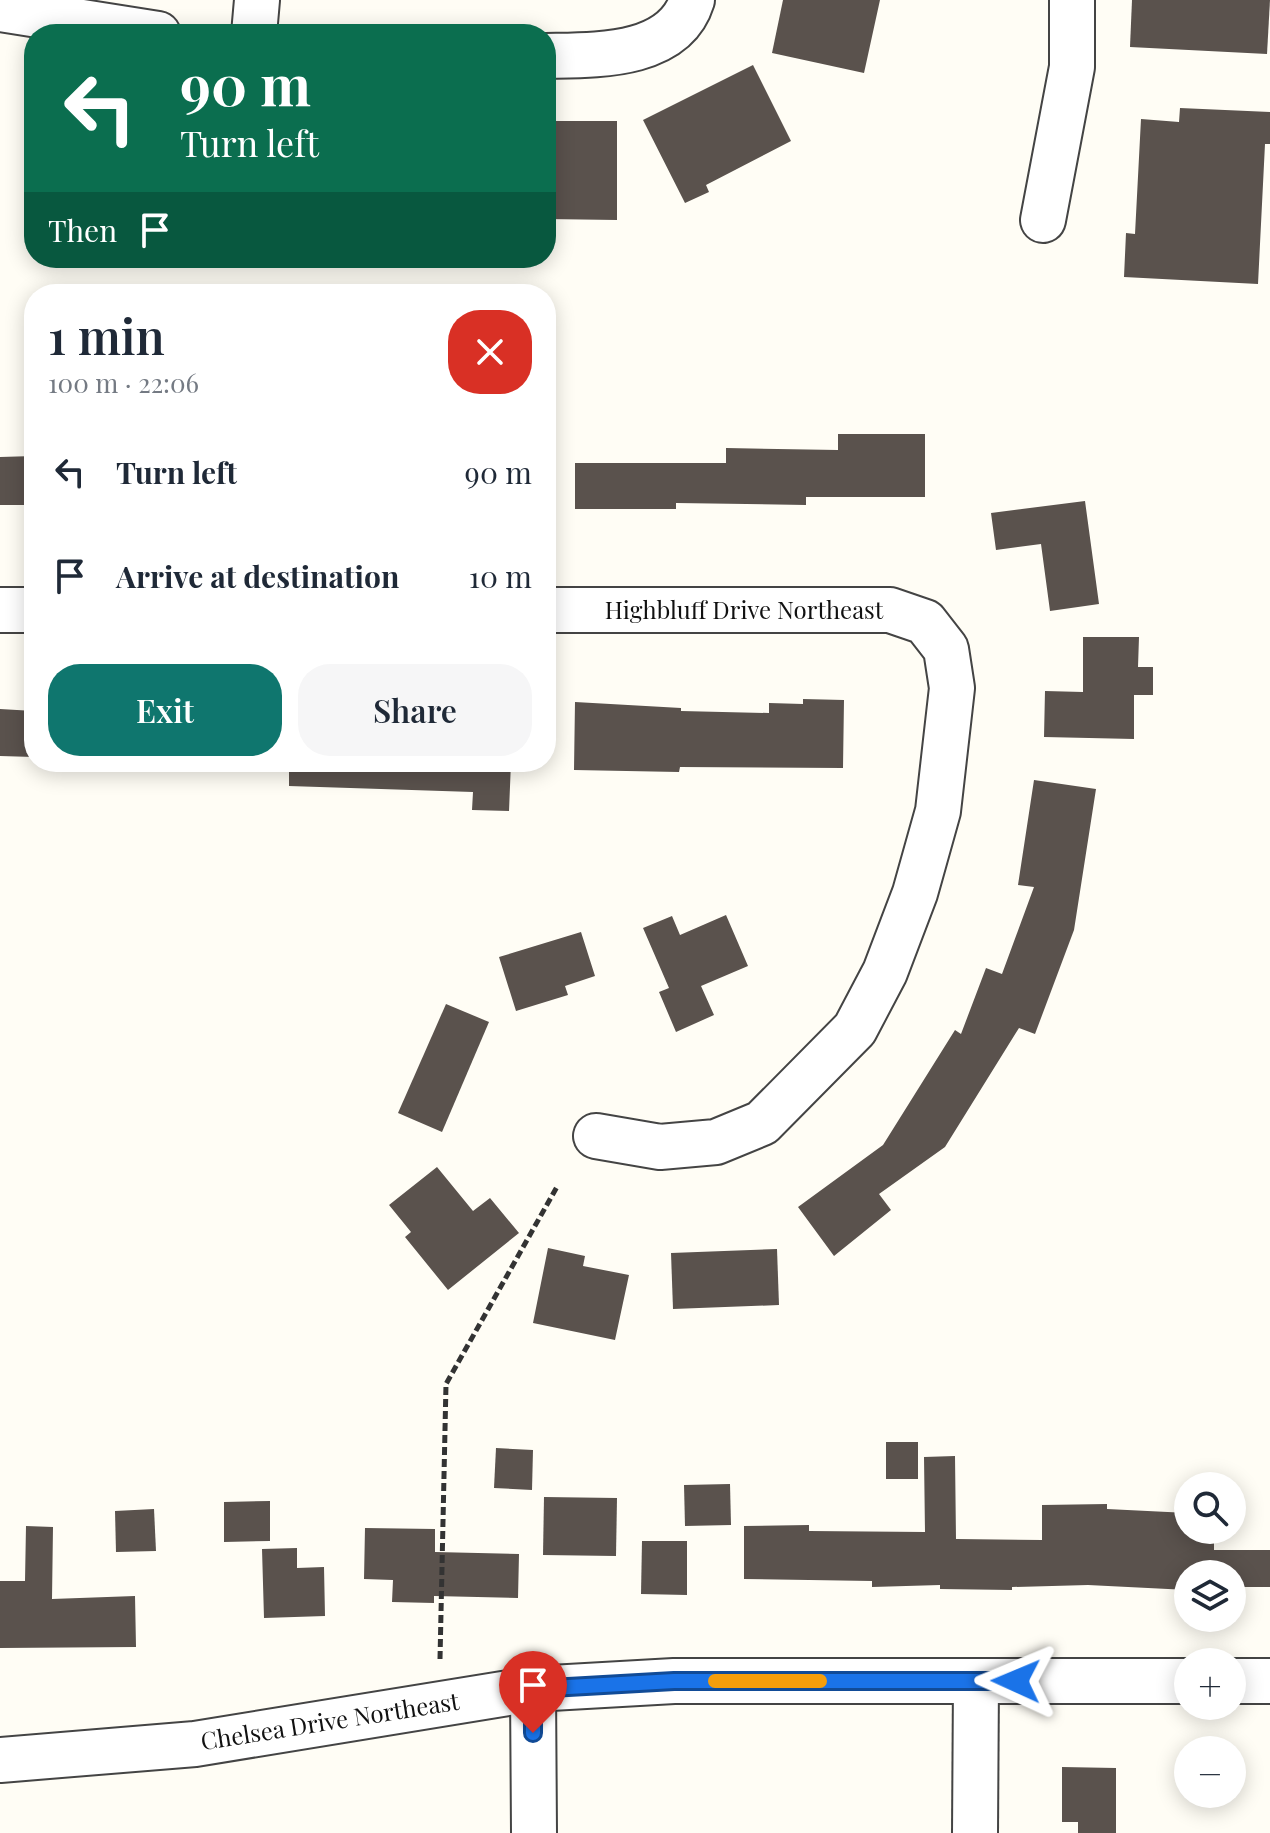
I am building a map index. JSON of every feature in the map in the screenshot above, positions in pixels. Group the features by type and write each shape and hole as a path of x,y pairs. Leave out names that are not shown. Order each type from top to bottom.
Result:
{"street":[{"path":"255,24 257,0"},
{"path":"556,56 598,55 653,44 681,24 692,0"},
{"path":"1043,220 1072,67 1072,0"},
{"path":"0,9 95,24"},
{"path":"0,610 24,610"},
{"name":"Highbluff Drive Northeast","path":"556,610 890,610 925,622 946,649 952,688 938,811 919,879 885,972 855,1029 762,1123 716,1142 660,1147 596,1136"},
{"name":"Chelsea Drive Northeast","path":"0,1760 195,1744 533,1689 674,1681 1174,1681"},
{"path":"975,1833 976,1681"},
{"path":"1246,1681 1270,1681"},
{"path":"533,1689 534,1833"}],"path":[{"path":"440,1659 446,1384 558,1185"}],"building":[{"path":"783,0 880,0 864,73 772,53"},
{"path":"1132,0 1270,0 1267,54 1130,47"},
{"path":"753,65 791,141 706,185 709,192 685,203 643,120"},
{"path":"1180,108 1270,112 1270,144 1265,144 1258,284 1124,277 1126,233 1135,234 1141,119 1179,122"},
{"path":"556,121 617,121 617,220 556,219"},
{"path":"838,434 925,434 925,497 806,497 806,505 676,503 676,509 575,509 575,463 726,463 726,448 838,450"},
{"path":"24,456 24,505 0,505 0,457"},
{"path":"1085,501 1099,604 1050,611 1041,544 996,550 991,513"},
{"path":"1083,637 1139,637 1138,667 1153,667 1153,695 1134,695 1134,739 1044,737 1045,691 1083,692"},
{"path":"803,699 844,700 843,768 680,767 679,772 574,770 575,702 681,708 681,711 769,713 769,703 803,704"},
{"path":"0,709 24,710 24,757 0,756"},
{"path":"289,772 511,772 509,811 472,810 473,792 289,786"},
{"path":"1034,780 1096,789 1074,930 1035,1034 1019,1028 945,1147 879,1194 891,1210 834,1256 798,1207 883,1145 955,1030 961,1034 986,968 1002,974 1034,887 1018,885"},
{"path":"726,915 748,966 701,986 714,1015 676,1032 659,992 669,988 643,928 672,916 680,935"},
{"path":"581,932 595,976 565,986 568,995 516,1011 499,957"},
{"path":"446,1004 489,1022 442,1132 398,1113"},
{"path":"437,1167 473,1211 490,1198 519,1233 448,1290 405,1237 411,1232 389,1205"},
{"path":"548,1248 585,1256 583,1266 629,1275 615,1340 533,1323"},
{"path":"777,1249 779,1305 673,1309 671,1253"},
{"path":"886,1442 918,1442 918,1479 886,1479"},
{"path":"496,1448 533,1450 532,1490 494,1488"},
{"path":"955,1456 956,1539 1042,1540 1042,1505 1107,1504 1107,1509 1174,1512 1174,1544 1214,1544 1214,1550 1270,1550 1270,1587 1246,1587 1246,1560 1174,1560 1174,1589 1088,1585 1012,1587 1012,1590 940,1589 940,1585 872,1587 872,1581 744,1579 744,1526 809,1525 809,1531 925,1532 924,1457"},
{"path":"730,1484 731,1525 685,1526 684,1485"},
{"path":"544,1497 617,1498 616,1556 543,1555"},
{"path":"270,1501 270,1541 224,1542 224,1502"},
{"path":"154,1509 156,1551 116,1552 115,1511"},
{"path":"26,1526 53,1527 52,1599 135,1596 136,1647 0,1648 0,1581 25,1581"},
{"path":"365,1528 435,1529 435,1552 519,1554 518,1598 434,1596 434,1603 392,1602 393,1580 364,1579"},
{"path":"642,1541 687,1541 687,1595 641,1594"},
{"path":"297,1548 297,1568 324,1567 325,1616 264,1618 262,1549"},
{"path":"1062,1767 1116,1768 1116,1833 1078,1833 1078,1822 1062,1822"}],"slow traffic":[{"path":"715,1681 820,1681"}],"route":[{"path":"533,1733 533,1689 674,1681 1016,1681"}]}
